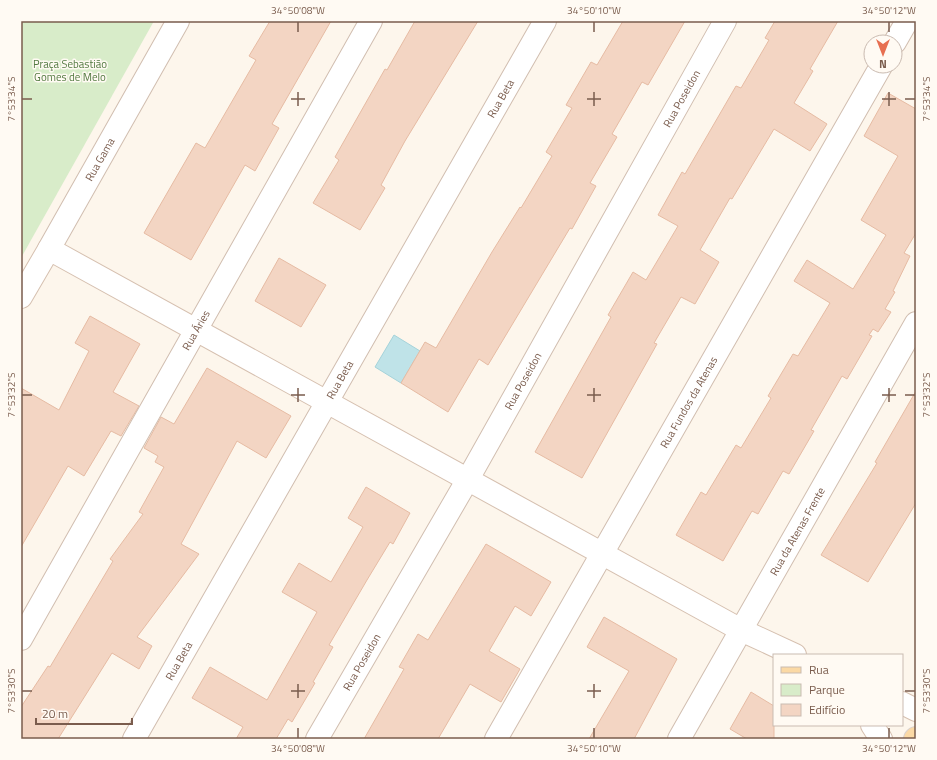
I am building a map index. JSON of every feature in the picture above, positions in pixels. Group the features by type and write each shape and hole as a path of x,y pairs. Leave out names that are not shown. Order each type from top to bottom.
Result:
{"street":[{"name":"Rua Gama","path":"21,297 178,21"},
{"name":"Rua Áries","path":"21,639 197,331 371,21"},
{"name":"Rua Beta","path":"134,739 545,21"},
{"name":"Rua Poseidon","path":"317,739 468,479 725,21"},
{"path":"900,34 907,21"},
{"name":"Rua Fundos da Atenas","path":"496,739 876,74"},
{"path":"49,248 741,630 791,654"},
{"name":"Rua da Atenas Frente","path":"679,739 916,323"},
{"path":"903,704 916,710"},
{"path":"873,726 881,739"}],"green space":[{"name":"Praça Sebastião Gomes de Melo","path":"21,21 154,21 21,258"}],"water":[{"path":"394,335 420,351 401,383 375,367"}],"building":[{"path":"270,21 331,21 272,124 279,128 255,171 245,165 191,260 144,233 196,143 205,148 256,60 249,56"},
{"path":"415,21 478,21 405,141 381,185 385,188 360,230 313,203 339,160 335,157 385,69 387,70"},
{"path":"623,21 685,21 648,85 642,82 612,134 617,137 590,183 596,186 572,229 570,228 488,365 479,359 448,412 401,383 425,342 436,348 492,252 520,207 521,208 552,156 546,152 572,108 566,105 591,62 597,65"},
{"path":"775,21 838,21 810,69 813,71 794,103 827,124 810,151 774,129 732,199 730,198 700,250 719,262 695,304 681,297 654,343 657,344 582,478 535,452 611,317 608,315 633,272 646,280 678,226 658,215 682,172 685,174 736,86 741,88 769,40 765,38"},
{"path":"888,93 916,109 916,233 904,253 910,256 893,291 895,292 885,309 891,312 878,332 873,329 869,335 872,336 847,379 842,376 811,430 814,431 789,474 783,471 758,514 752,511 723,561 676,535 701,492 706,495 736,445 741,448 771,398 768,396 793,354 798,356 830,303 794,281 807,260 853,289 886,235 861,220 898,156 864,136"},
{"path":"279,258 326,285 301,327 255,301"},
{"path":"90,316 140,344 113,392 139,406 121,436 111,431 84,476 68,466 21,547 21,388 59,410 89,351 75,343"},
{"path":"207,368 291,416 266,458 237,441 181,544 199,554 137,637 152,646 139,669 112,653 58,739 21,739 21,707 48,666 50,667 113,561 110,559 143,514 139,512 164,467 155,462 158,456 144,448 161,417 174,424"},
{"path":"916,391 916,503 868,582 821,555 877,463 875,462"},
{"path":"366,487 410,513 393,544 390,542 329,645 333,647 313,682 315,683 292,722 288,719 276,739 236,739 243,727 192,698 210,667 267,700 317,612 282,592 299,563 331,582 363,527 348,518"},
{"path":"486,544 551,582 531,616 515,606 489,651 520,669 501,702 470,684 438,739 364,739 404,669 399,667 418,634 428,640"},
{"path":"604,617 677,659 634,739 589,739 629,671 587,647"},
{"path":"751,692 773,705 774,739 747,739 730,729"}]}
